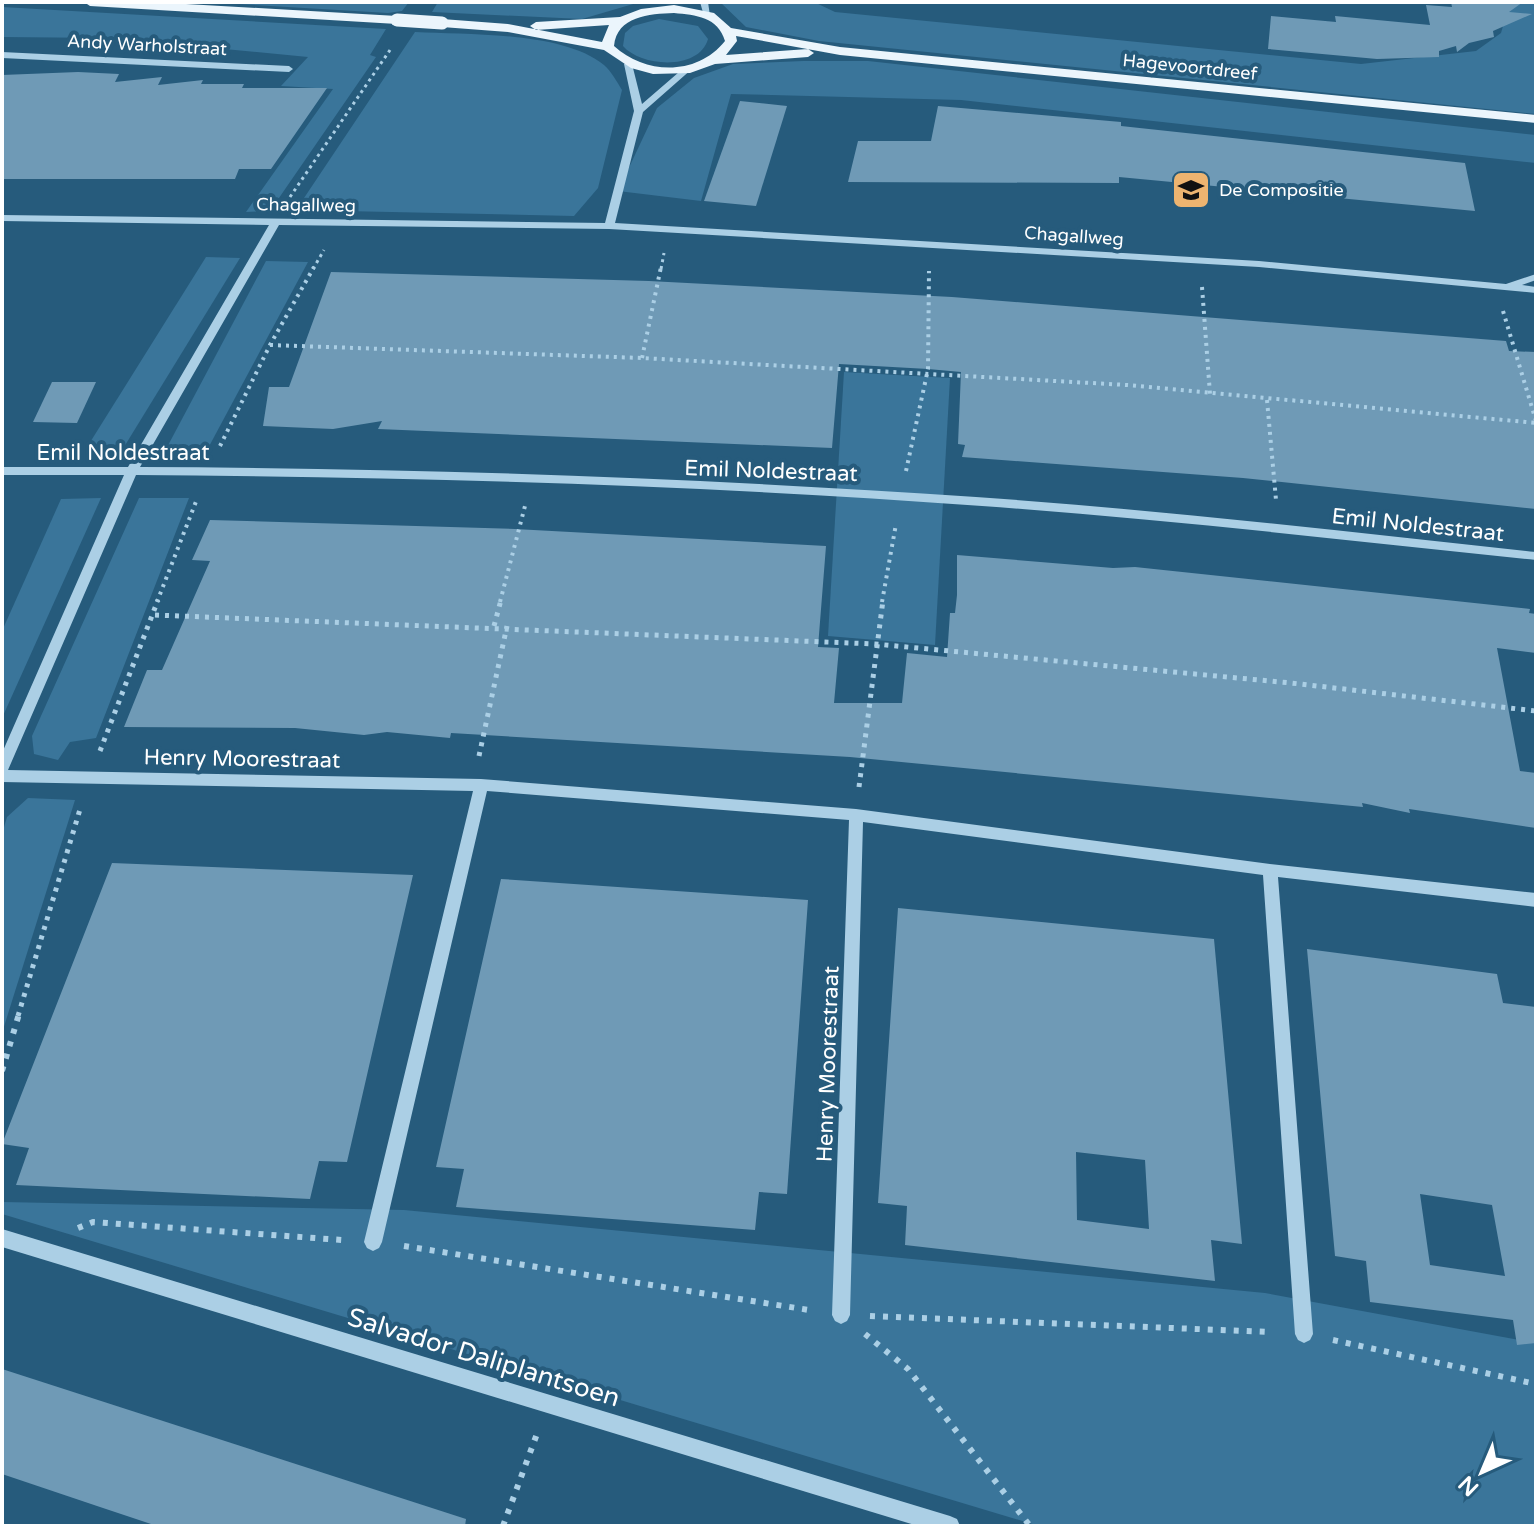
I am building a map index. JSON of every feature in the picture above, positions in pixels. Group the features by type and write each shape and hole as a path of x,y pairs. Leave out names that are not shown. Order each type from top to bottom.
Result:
{"main road":[{"path":"90,2 508,28 608,47 628,64"},
{"path":"608,47 607,37 612,28 623,20 660,6 705,8 730,31 731,41 726,51 714,60"},
{"path":"508,28 623,20"},
{"name":"Hagevoortdreef","path":"730,31 840,51 1536,119"},
{"name":"Hagevoortdreef","path":"628,64 657,70 689,68 714,60 840,51"}],"street":[{"name":"Andy Warholstraat","path":"2,55 289,69"},
{"path":"609,226 639,111 628,64"},
{"path":"639,111 689,68"},
{"name":"Chagallweg","path":"2,218 609,226 929,242 1200,260 1536,290"},
{"path":"2,769 132,470 277,220"},
{"path":"1501,287 1536,277"},
{"name":"Emil Noldestraat","path":"2,471 132,470 531,480 900,496 1279,529 1536,556"},
{"name":"Henry Moorestraat","path":"2,776 477,785 856,815 1270,870 1536,900"},
{"path":"373,1242 477,785"},
{"name":"Henry Moorestraat","path":"841,1315 856,815"},
{"path":"1270,870 1304,1334"},
{"name":"Salvador Daliplantsoen","path":"2,1238 950,1526"}],"path":[{"path":"277,220 385,56"},
{"path":"2,1071 90,777 208,472 270,345 341,221"},
{"path":"642,358 669,229"},
{"path":"856,815 875,644 900,496 927,374 929,242"},
{"path":"1200,260 1210,394"},
{"path":"270,345 642,358 1127,385 1536,422 1501,287"},
{"path":"1267,400 1279,529"},
{"path":"494,626 531,480"},
{"path":"155,615 507,626 875,644 1279,682 1536,711"},
{"path":"477,785 507,626"},
{"path":"28,1246 93,1222 373,1242 841,1315 1304,1334 1536,1384"},
{"path":"841,1315 908,1369 1030,1526"},
{"path":"503,1526 548,1404"}],"shaded area":[{"path":"206,2 409,2 402,11 388,13"},
{"path":"438,2 640,2 582,19 432,12"},
{"path":"720,2 814,2 835,12 1361,64 1476,51 1501,33 1510,2 1536,2 1536,114 819,41 746,27"},
{"path":"2,7 386,29 370,55 376,57 270,211 246,212 333,89 281,86 308,57 109,38 2,37"},
{"path":"659,19 698,26 708,39 703,49 693,57 669,62 643,58 623,46 625,33 633,26"},
{"path":"415,32 540,40 586,54 609,70 622,90 598,188 574,216 296,210"},
{"path":"868,61 1536,135 1536,163 961,100 731,94 701,201 618,191 657,108 694,78 733,64"},
{"path":"206,257 240,258 124,447 89,444"},
{"path":"266,261 308,262 206,452 165,451"},
{"path":"844,372 950,378 935,645 828,636"},
{"path":"101,498 2,718 2,631 61,499"},
{"path":"139,498 189,498 96,738 70,742 58,760 34,754 32,736"},
{"path":"28,798 75,800 2,1033 2,834 7,817"},
{"path":"2,1202 404,1210 1265,1293 1536,1343 1536,1526 1039,1526 2,1214"}],"building":[{"path":"1451,2 1523,2 1509,12 1532,14 1493,31 1494,37 1469,43 1457,52 1456,46 1439,51 1439,57 1377,59 1268,49 1271,16 1336,22 1335,16 1430,25 1426,5 1452,7"},
{"path":"119,74 115,82 162,77 158,85 203,80 201,84 244,84 242,88 327,88 271,169 239,169 235,179 2,179 2,75"},
{"path":"740,101 787,106 756,206 704,201"},
{"path":"938,106 1121,122 1121,126 1465,163 1475,211 1119,177 1119,183 848,182 858,141 931,141"},
{"path":"331,272 649,281 952,297 1506,341 1509,351 1536,352 1536,509 1243,478 962,457 965,445 958,444 961,372 928,369 839,364 832,448 378,429 382,421 333,429 263,426 269,387 289,387"},
{"path":"52,382 96,382 77,423 33,422"},
{"path":"210,520 515,529 826,546 818,647 839,648 834,703 902,703 907,653 947,657 950,613 955,613 957,595 957,555 1113,568 1135,567 1530,609 1529,613 1536,614 1536,653 1497,648 1520,771 1536,773 1536,828 1409,809 1410,813 1362,803 1363,807 850,757 451,733 450,738 387,732 364,735 295,728 124,727 147,670 162,670 210,561 192,560"},
{"path":"112,863 413,875 347,1162 319,1161 310,1199 16,1185 29,1148 2,1144"},
{"path":"501,879 808,900 787,1194 759,1192 755,1230 456,1207 464,1169 436,1167"},
{"path":"898,908 1214,939 1242,1244 1211,1240 1215,1281 905,1245 907,1206 878,1203","holes":["1076,1152 1145,1160 1149,1229 1077,1220"]},
{"path":"1307,949 1497,974 1503,1003 1536,1007 1536,1343 1517,1345 1513,1320 1370,1302 1366,1261 1335,1256","holes":["1420,1194 1492,1205 1505,1276 1430,1265"]},
{"path":"2,1369 466,1519 465,1526 157,1526 2,1474"}],"place":[{"name":"De Compositie","path":"1191,190"}]}
